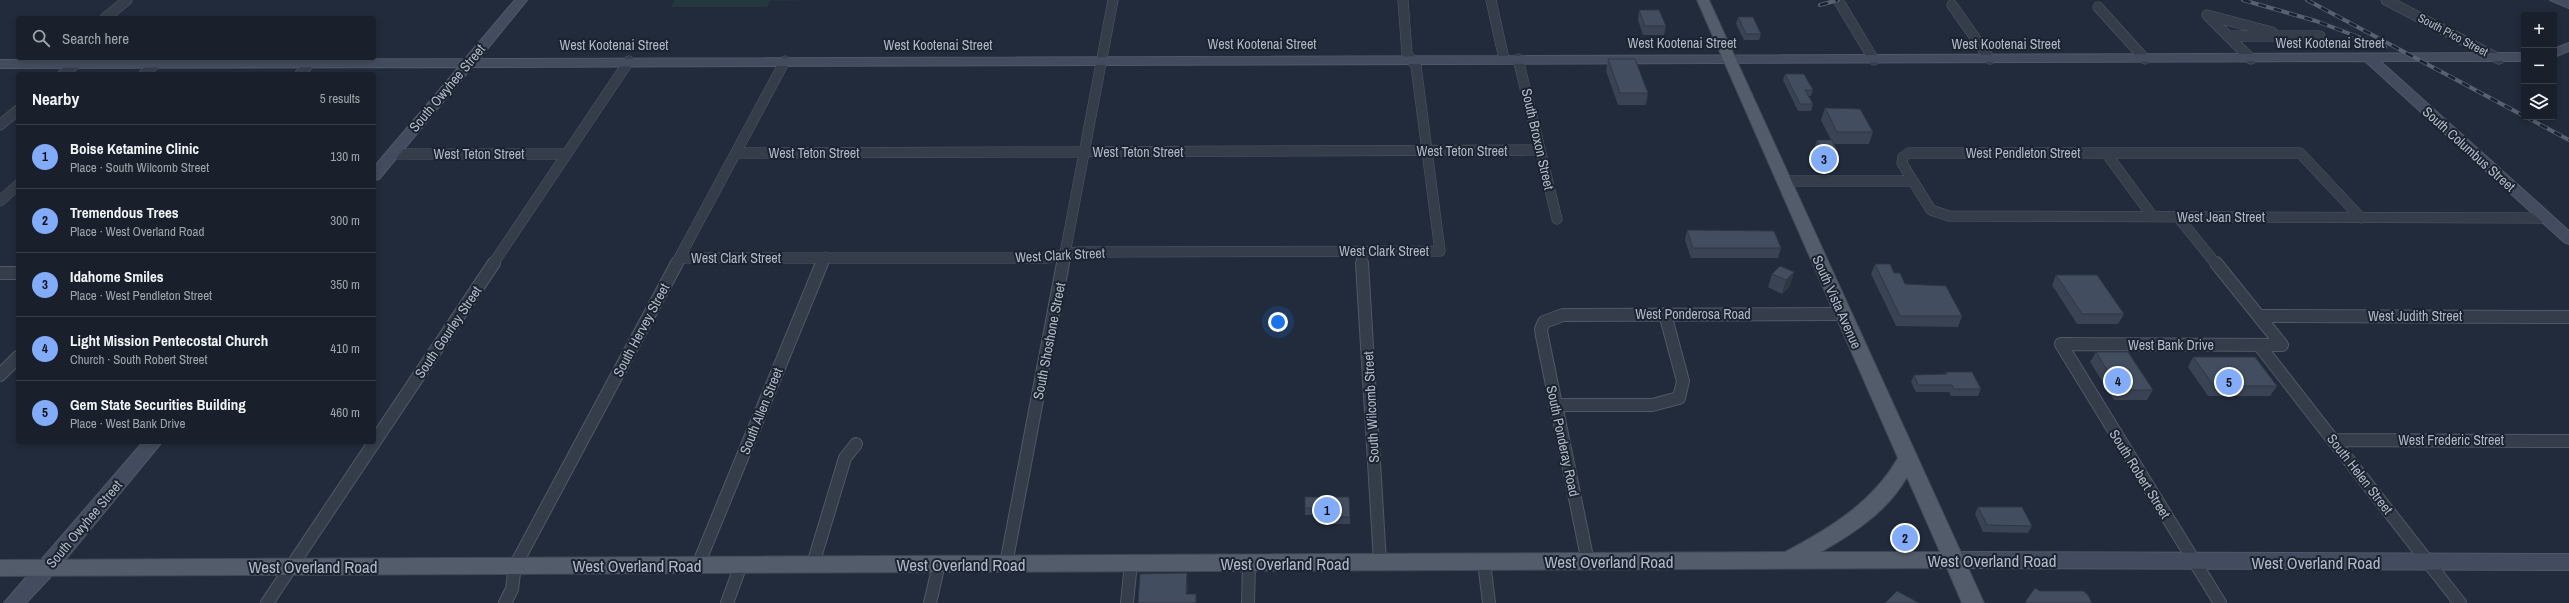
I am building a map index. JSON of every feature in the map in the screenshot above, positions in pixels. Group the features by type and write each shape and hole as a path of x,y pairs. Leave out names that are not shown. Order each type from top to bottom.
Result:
{"main road":[{"name":"South Vista Avenue","path":"1703,0 1973,603"},
{"path":"1789,561 1835,536 1870,511 1896,481 1908,458"},
{"name":"West Overland Road","path":"0,568 1953,560"}],"street":[{"path":"107,16 127,0"},
{"name":"South Owyhee Street","path":"376,174 521,0"},
{"name":"South Shoshone Street","path":"1006,564 1113,0"},
{"path":"1403,0 1407,54 1416,66 1426,151"},
{"path":"1491,0 1504,59"},
{"path":"1838,0 1874,60"},
{"name":"South Pico Street","path":"2386,0 2499,59"},
{"path":"2556,0 2569,4"},
{"path":"1952,5 1990,60"},
{"path":"2098,7 2146,59"},
{"path":"2251,59 2207,15 2286,36"},
{"path":"2228,36 2320,36"},
{"path":"2557,52 2569,47"},
{"name":"West Kootenai Street","path":"0,64 51,61 77,63 156,63 1410,59 1990,60 2521,58"},
{"name":"South Broxon Street","path":"1518,59 1557,219"},
{"name":"South Columbus Street","path":"2370,59 2569,239"},
{"name":"South Gourley Street","path":"376,440 629,61"},
{"name":"South Hervey Street","path":"505,603 512,589 515,566 785,61"},
{"path":"302,72 310,62"},
{"path":"66,72 77,63"},
{"path":"146,72 156,63"},
{"path":"0,125 16,112"},
{"name":"West Teton Street","path":"736,153 1540,150"},
{"name":"West Clark Street","path":"680,258 1046,258 1065,256 1078,252 1440,251 1426,151"},
{"name":"West Pendleton Street","path":"1913,181 1902,163 1903,157 1909,153 2300,153 2361,218"},
{"path":"2106,153 2154,217"},
{"name":"West Teton Street","path":"392,154 566,154"},
{"path":"1784,181 1913,181"},
{"name":"West Jean Street","path":"1913,181 1931,210 1949,216 2546,218"},
{"path":"0,201 16,187"},
{"path":"2178,217 2260,316"},
{"name":"South Wilcomb Street","path":"1362,251 1380,562"},
{"name":"South Allen Street","path":"698,565 825,257"},
{"path":"0,273 16,273"},
{"path":"1555,405 1652,405 1679,398 1683,381 1665,314"},
{"name":"West Ponderosa Road","path":"1544,322 1563,315 1843,314"},
{"name":"West Judith Street","path":"2260,316 2569,317"},
{"name":"West Bank Drive","path":"2061,344 2282,345 2260,316"},
{"name":"South Ponderay Road","path":"1544,322 1541,329 1542,336 1588,562"},
{"name":"South Robert Street","path":"2061,344 2220,603"},
{"name":"South Helen Street","path":"2259,345 2460,603"},
{"path":"0,375 16,359"},
{"name":"West Frederic Street","path":"2333,440 2569,441"},
{"name":"South Owyhee Street","path":"14,603 48,567 151,444"},
{"name":"South Gourley Street","path":"267,603 374,444"},
{"path":"813,564 845,458 856,444"},
{"name":"West Overland Road","path":"1953,560 2569,562"},
{"path":"1484,562 1489,603"},
{"path":"1127,603 1131,563"},
{"path":"1248,603 1249,563"},
{"path":"930,603 939,564"},
{"path":"727,603 741,565"}],"green space":[{"path":"675,0 816,0 770,1 767,7 671,7"}],"building":[{"path":"1639,10 1659,10 1666,26 1645,26"},
{"path":"1738,17 1753,17 1761,34 1746,34"},
{"path":"1608,59 1635,59 1648,93 1620,93"},
{"path":"1785,74 1804,74 1813,90 1805,90 1813,104 1800,104"},
{"path":"1825,108 1860,109 1873,132 1837,132"},
{"path":"1817,140 1832,140 1838,152 1823,152"},
{"path":"1687,230 1774,231 1781,248 1693,248"},
{"path":"1875,264 1890,264 1894,273 1900,273 1905,284 1946,286 1962,316 1900,316"},
{"path":"1780,266 1794,272 1786,280 1772,274"},
{"path":"2056,275 2097,275 2124,314 2082,314"},
{"path":"2096,352 2128,352 2153,390 2119,390"},
{"path":"2193,357 2255,357 2277,386 2214,386"},
{"path":"1946,372 1972,372 1981,389 1954,389 1952,385 1918,385 1914,375 1947,374"},
{"path":"1305,497 1349,497 1350,517 1322,517 1322,508 1305,508"},
{"path":"1978,507 2022,507 2032,526 1987,525"},
{"path":"1187,573 1186,594 1196,594 1196,603 1138,603 1140,574"},
{"path":"2035,588 2040,591 2083,591 2088,595 2092,603 2025,602"},
{"path":"1897,591 1919,603 1885,603"}],"railway":[{"path":"1820,5 1838,0"},
{"path":"2243,0 2316,21 2385,47"},
{"path":"2307,0 2521,114"},
{"path":"2532,120 2569,140"}],"place":[{"name":"Idahome Smiles","path":"1824,159"},
{"name":"Light Mission Pentecostal Church","path":"2118,381"},
{"name":"Gem State Securities Building","path":"2229,382"},
{"name":"Boise Ketamine Clinic","path":"1327,510"},
{"name":"Tremendous Trees","path":"1905,538"}]}
